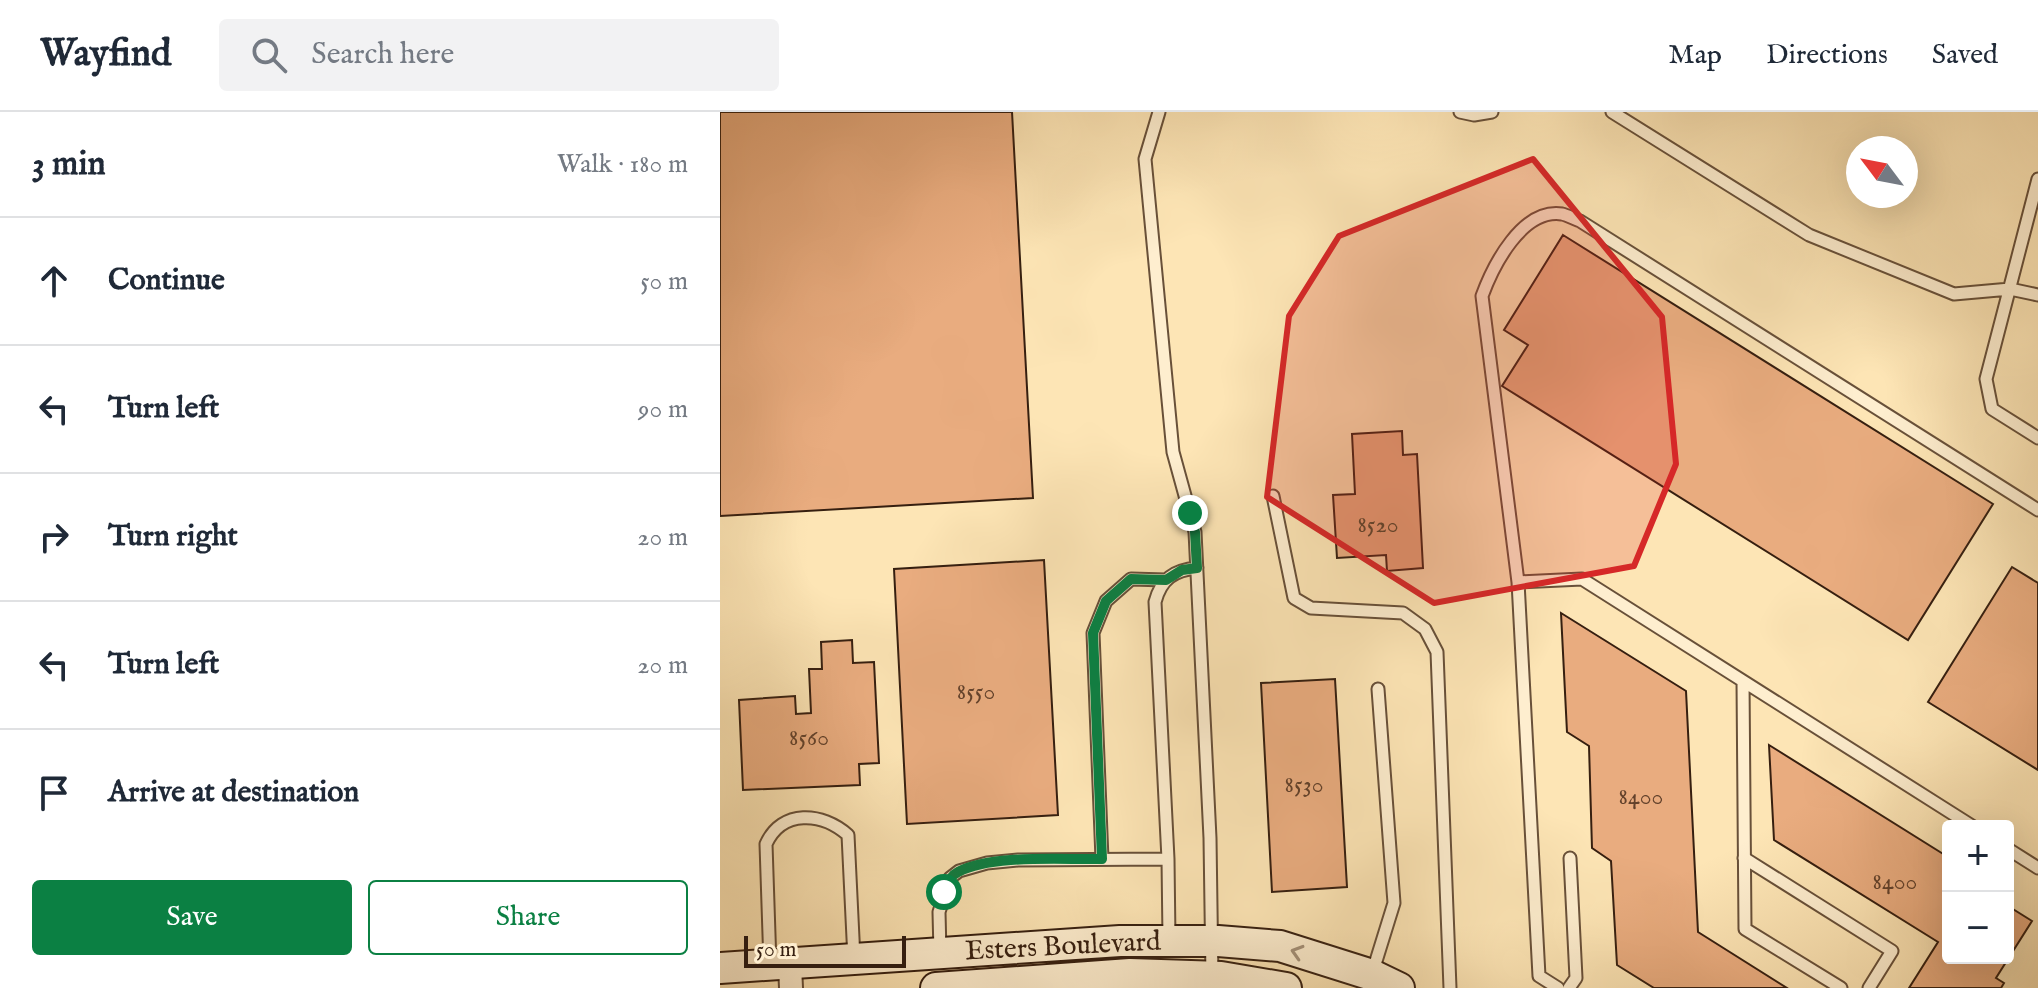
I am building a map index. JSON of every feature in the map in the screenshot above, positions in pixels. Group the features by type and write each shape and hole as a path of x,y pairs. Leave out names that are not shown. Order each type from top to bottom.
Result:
{"main road":[{"name":"Esters Boulevard","path":"720,968 784,973 854,960 1120,941 1213,941 1280,946 1385,981"},
{"path":"1169,941 1169,982"},
{"name":"Esters Boulevard","path":"936,988 1009,986 1130,974 1169,982 1212,977 1286,988"}],"lane":[{"path":"1159,112 1145,159 1173,452 1195,532 1210,838 1212,977"},
{"path":"1460,112 1474,115 1492,112"},
{"path":"1612,112 1809,235 1954,294 2010,289 2038,295"},
{"path":"2038,179 1986,379 1992,409 2038,438"},
{"path":"1558,988 1539,976 1518,582 1482,296 1513,238 1527,224 1542,216 1561,214 1580,221 2038,510"},
{"path":"1273,496 1294,598 1311,608 1403,613 1425,629 1437,652 1450,988"},
{"path":"1169,941 1155,602 1158,588 1166,580 1182,570 1197,568"},
{"path":"1102,859 1093,633 1106,601 1131,579 1166,580"},
{"path":"1518,582 1582,579 1963,820"},
{"path":"1743,681 1745,929 1841,988"},
{"path":"1378,689 1394,903 1385,981"},
{"path":"784,973 766,844 779,826 804,817 828,821 848,835 854,960"},
{"path":"2014,853 2038,868"},
{"path":"1569,988 1576,978 1570,858"},
{"path":"1744,858 1892,951 1869,988"},
{"path":"940,954 939,912 950,878 959,871 987,863 1018,860 1168,859"}],"highlighted area":[{"path":"1533,159 1662,317 1676,464 1634,566 1434,603 1267,497 1289,316 1339,236"}],"building":[{"path":"720,112 1012,112 1033,498 720,516"},
{"path":"1563,235 1993,504 1908,640 1502,386 1528,345 1504,330"},
{"path":"1402,431 1403,455 1417,454 1423,568 1387,571 1386,555 1337,558 1333,495 1355,494 1352,434"},
{"path":"1044,560 1058,815 907,824 894,569"},
{"path":"2012,567 2038,583 2038,770 1928,702"},
{"path":"1561,613 1686,691 1698,932 1787,988 1654,988 1617,965 1611,861 1592,848 1589,746 1567,732"},
{"path":"852,640 853,663 874,662 879,763 859,764 860,785 743,790 739,700 795,696 796,714 811,713 809,669 822,669 821,642"},
{"path":"1335,679 1347,887 1272,892 1261,683"},
{"path":"1769,745 1942,853 1942,964 2005,964 1996,978 2004,983 2001,988 1909,988 1938,942 1774,840"},
{"path":"2014,910 2032,921 2014,950"}],"route":[{"path":"944,892 950,878 959,871 987,863 1102,859 1093,633 1106,601 1131,579 1166,580 1182,570 1197,568 1195,532 1190,513"}]}
